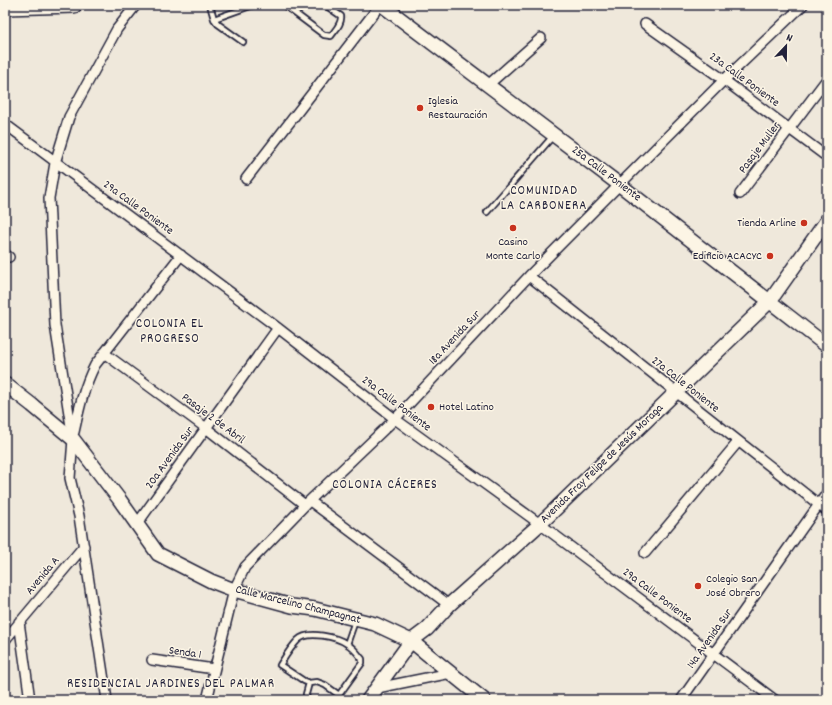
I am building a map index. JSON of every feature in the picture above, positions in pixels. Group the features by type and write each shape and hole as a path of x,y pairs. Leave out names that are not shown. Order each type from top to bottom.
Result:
{"main road":[{"path":"5,7 74,5"}],"street":[{"path":"73,439 54,324 49,198 55,163 69,117 117,28 136,5"},
{"path":"246,179 381,5"},
{"name":"25a Calle Poniente","path":"381,5 620,185 827,346"},
{"name":"18a Avenida Sur","path":"207,700 234,590 245,567 308,503 395,419 529,276 724,80 803,5"},
{"name":"23a Calle Poniente","path":"645,24 724,80 827,157"},
{"path":"488,85 541,38"},
{"name":"Pasaje Muller","path":"740,194 827,79"},
{"name":"29a Calle Poniente","path":"5,124 55,163 278,328 395,419 540,524 774,700"},
{"name":"Avenida Fray Felipe de Jesús Moraga","path":"368,700 411,641 427,630 450,605 540,524 770,301 827,220"},
{"path":"106,700 84,546 70,478 73,439 78,413 90,374 95,365 181,255"},
{"name":"27a Calle Poniente","path":"529,276 827,511"},
{"name":"20a Avenida Sur","path":"137,524 278,328"},
{"name":"Pasaje 2 de Abril","path":"104,353 450,605"},
{"name":"Calle Marcelino Champagnat","path":"5,384 73,439 158,554 211,581 234,590 292,606 315,609 356,618 375,624 411,641 484,700"},
{"path":"645,553 738,442"},
{"name":"14a Avenida Sur","path":"681,700 827,493"},
{"name":"Avenida A","path":"5,640 84,546"},
{"path":"19,622 30,700"},
{"name":"Senda 1","path":"152,660 214,669"},
{"path":"377,688 451,673"}],"lane":[{"path":"210,5 214,19 218,24 243,42"},
{"path":"214,19 253,5"},
{"path":"284,5 327,36 330,36 341,23 341,16 325,5"},
{"path":"487,212 554,135"},
{"path":"348,644 356,618"},
{"path":"336,700 362,663 362,660 348,644 319,635 307,635 298,639 280,665 308,683 317,682 325,685 339,695"},
{"path":"307,700 306,694 308,683"}],"place":[{"name":"Iglesia Restauración","path":"420,108"},
{"name":"Tienda Arline","path":"804,223"},
{"name":"Casino Monte Carlo","path":"513,228"},
{"name":"Edificio ACACYC","path":"770,256"},
{"name":"Hotel Latino","path":"431,407"},
{"name":"Colegio San José Obrero","path":"698,586"}],"district":[{"name":"COMUNIDAD LA CARBONERA","path":"544,198"},
{"name":"COLONIA EL PROGRESO","path":"170,332"},
{"name":"COLONIA CÁCERES","path":"385,485"},
{"name":"RESIDENCIAL JARDINES DEL PALMAR","path":"171,684"}]}
